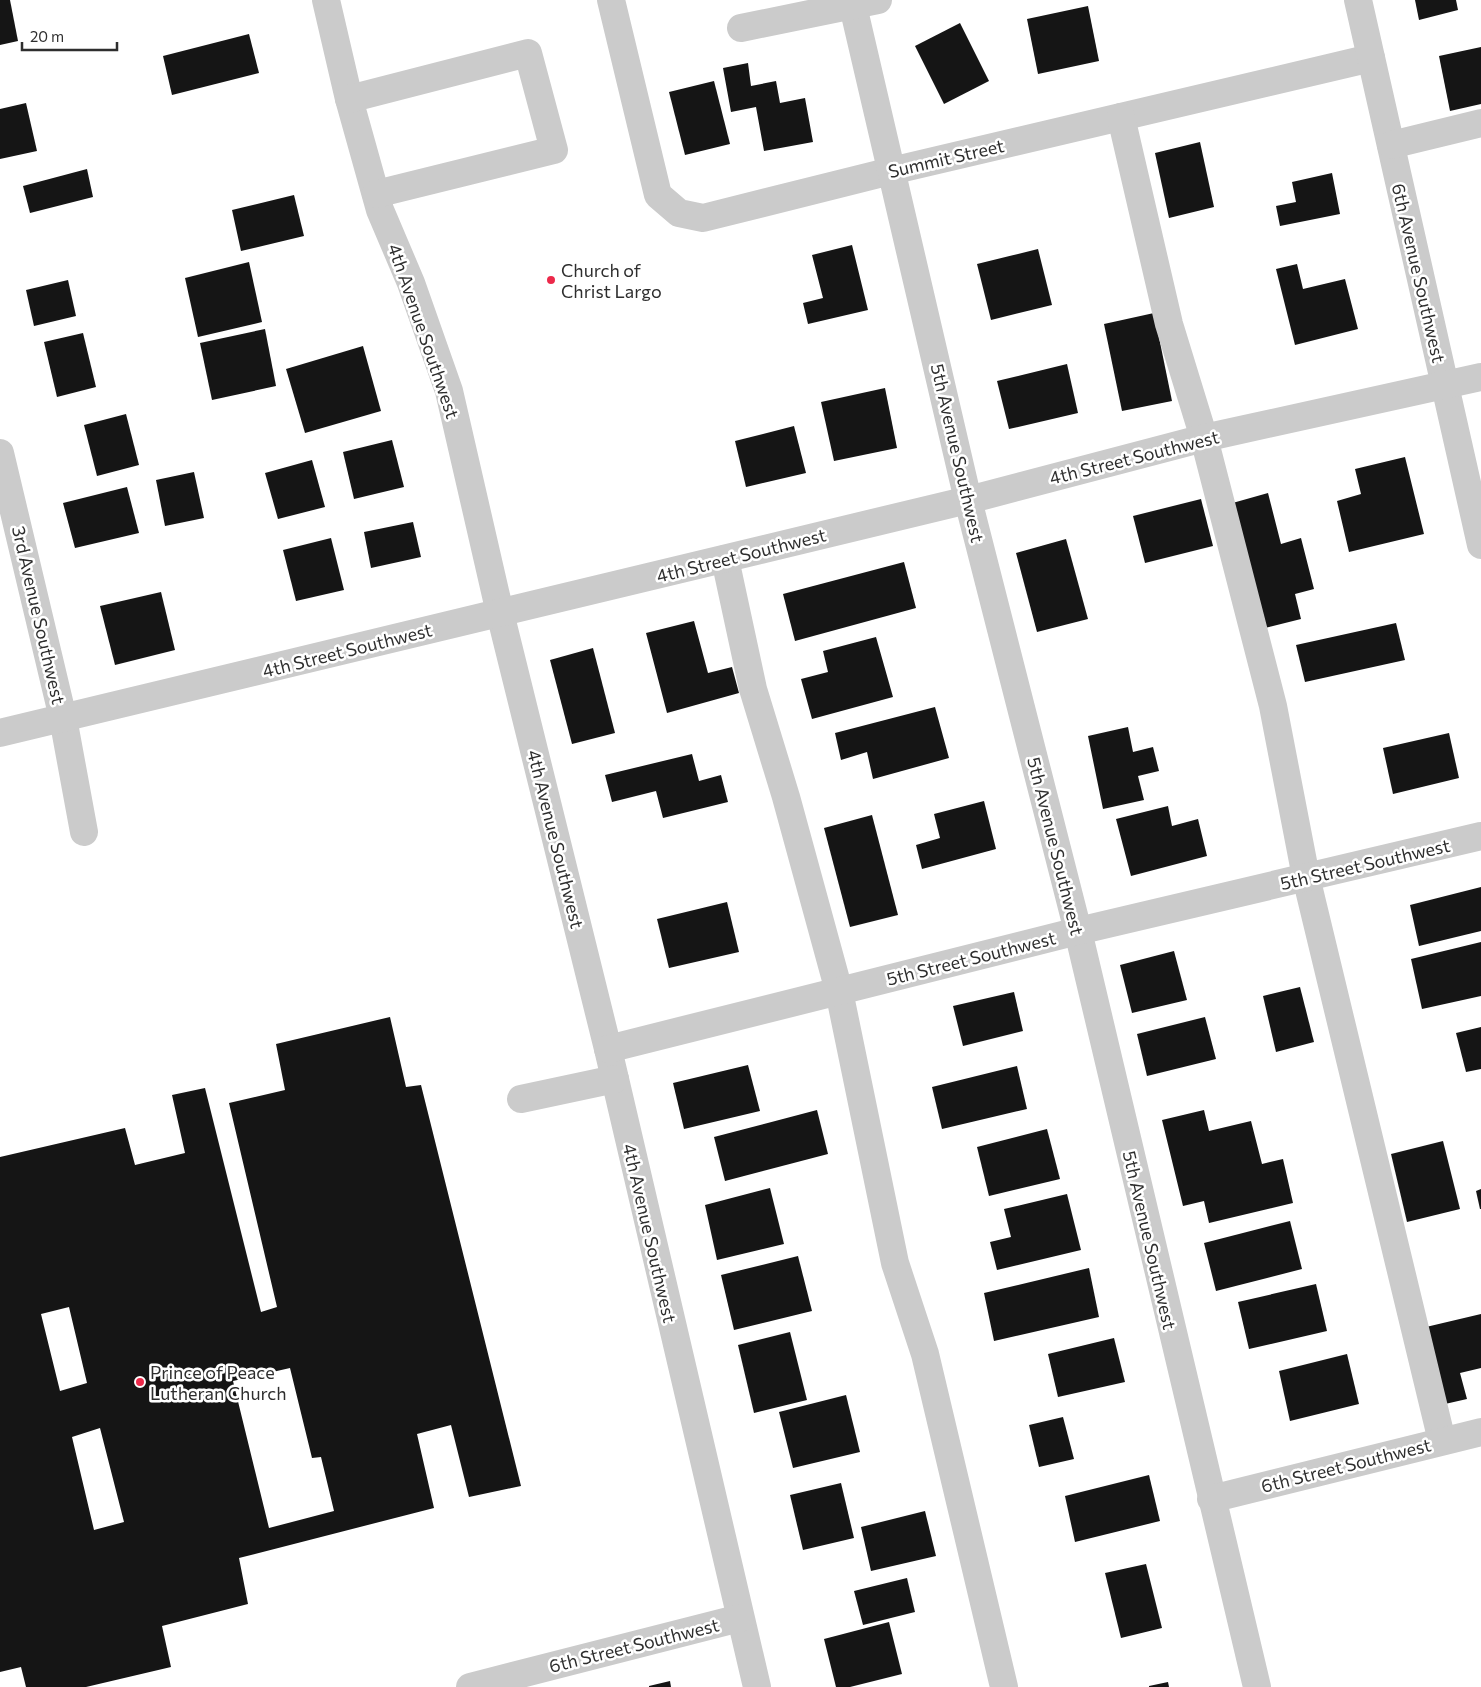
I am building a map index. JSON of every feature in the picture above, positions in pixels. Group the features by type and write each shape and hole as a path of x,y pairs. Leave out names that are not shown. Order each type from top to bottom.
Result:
{"street":[{"name":"4th Avenue Southwest","path":"326,0 349,99 376,194 449,391 500,613 608,1049 757,1687"},
{"name":"Summit Street","path":"611,0 658,195 678,213 703,218 891,171 1371,58"},
{"name":"6th Avenue Southwest","path":"1358,0 1481,545"},
{"path":"741,28 866,3"},
{"name":"5th Avenue Southwest","path":"866,3 891,171 968,500 1078,931 1257,1687"},
{"path":"349,99 528,53 554,150 376,194"},
{"path":"1121,117 1169,324 1204,438 1273,706 1306,878 1442,1442"},
{"path":"1391,145 1481,123"},
{"name":"4th Street Southwest","path":"0,733 968,500 1204,438 1481,377"},
{"name":"3rd Avenue Southwest","path":"0,453 64,718 84,832"},
{"path":"724,559 753,689 786,797 839,991 895,1263 925,1354 1004,1687"},
{"name":"5th Street Southwest","path":"608,1049 1078,931 1481,836"},
{"path":"521,1100 614,1079"},
{"name":"6th Street Southwest","path":"1211,1499 1481,1432"},
{"name":"6th Street Southwest","path":"470,1687 740,1618"}],"building":[{"path":"0,0 10,0 18,41 0,45"},
{"path":"1415,0 1456,0 1458,10 1419,20"},
{"path":"1088,6 1099,61 1038,74 1027,19"},
{"path":"960,23 989,81 944,104 915,46"},
{"path":"249,34 259,73 172,95 163,56"},
{"path":"1481,47 1481,104 1450,111 1439,56"},
{"path":"748,63 751,86 776,81 780,103 805,98 813,142 764,151 756,107 731,112 723,68"},
{"path":"714,81 730,144 685,155 669,92"},
{"path":"26,103 37,151 0,159 0,109"},
{"path":"1200,142 1214,207 1169,218 1155,153"},
{"path":"87,169 93,197 30,213 23,186"},
{"path":"1332,173 1340,214 1280,226 1276,206 1296,202 1292,182"},
{"path":"294,195 304,236 241,251 232,210"},
{"path":"852,245 868,310 808,324 803,303 823,298 812,255"},
{"path":"1038,249 1052,305 991,320 977,264"},
{"path":"249,262 262,322 198,337 185,278"},
{"path":"1297,264 1303,289 1345,279 1358,329 1295,345 1276,269"},
{"path":"68,280 76,316 34,326 26,290"},
{"path":"1154,313 1172,401 1122,411 1104,324"},
{"path":"265,329 276,386 212,400 200,343"},
{"path":"83,333 96,387 57,397 44,342"},
{"path":"363,346 381,411 305,433 286,369"},
{"path":"1067,364 1078,413 1009,429 997,381"},
{"path":"885,388 897,448 834,461 821,402"},
{"path":"126,414 139,465 97,476 84,425"},
{"path":"794,426 806,473 746,487 735,441"},
{"path":"392,440 404,487 354,499 343,452"},
{"path":"1405,457 1424,534 1349,552 1337,501 1361,494 1355,469"},
{"path":"312,460 325,507 278,519 265,473"},
{"path":"194,472 204,518 165,526 156,480"},
{"path":"127,487 139,533 75,548 63,503"},
{"path":"1268,493 1281,544 1301,538 1314,589 1295,594 1301,619 1261,629 1229,504"},
{"path":"1201,499 1213,546 1145,563 1133,516"},
{"path":"413,522 421,557 371,568 364,532"},
{"path":"331,538 344,590 296,601 283,550"},
{"path":"1066,539 1088,619 1037,632 1016,553"},
{"path":"904,562 916,608 795,641 783,594"},
{"path":"161,592 175,650 115,665 100,606"},
{"path":"694,621 708,673 732,667 739,693 667,713 646,633"},
{"path":"1396,623 1405,660 1305,682 1296,645"},
{"path":"876,637 893,697 812,719 801,679 828,672 823,651"},
{"path":"593,648 615,733 572,744 550,660"},
{"path":"935,707 949,758 873,779 867,752 841,760 835,733"},
{"path":"1128,727 1133,752 1153,747 1159,771 1138,776 1144,800 1103,809 1088,736"},
{"path":"1449,733 1459,778 1393,794 1383,748"},
{"path":"692,754 699,781 721,775 728,802 663,818 656,791 612,802 605,775"},
{"path":"984,801 996,849 922,869 916,845 940,838 934,814"},
{"path":"1168,806 1172,826 1198,819 1207,856 1131,876 1116,819"},
{"path":"872,815 898,915 850,927 824,828"},
{"path":"1481,887 1481,931 1419,946 1410,905"},
{"path":"727,902 739,952 669,968 657,919"},
{"path":"1481,942 1481,996 1422,1009 1411,959"},
{"path":"1174,951 1187,1000 1132,1013 1120,965"},
{"path":"1300,987 1314,1042 1276,1052 1263,996"},
{"path":"1014,992 1023,1031 963,1046 953,1006"},
{"path":"390,1017 406,1087 421,1085 521,1486 469,1497 451,1425 417,1434 434,1508 239,1558 248,1604 162,1626 171,1667 86,1687 26,1687 21,1667 0,1672 0,1157 125,1128 135,1165 185,1153 172,1095 205,1088 261,1312 277,1307 229,1103 285,1090 276,1044","holes":["69,1307 87,1383 60,1391 41,1314","290,1368 312,1458 321,1457 334,1511 269,1528 233,1381","100,1428 124,1522 94,1530 72,1437"]},
{"path":"1205,1017 1216,1059 1147,1076 1137,1034"},
{"path":"1481,1027 1481,1069 1466,1072 1456,1033"},
{"path":"748,1065 760,1111 684,1129 673,1083"},
{"path":"1017,1066 1027,1109 942,1129 932,1087"},
{"path":"817,1110 828,1154 725,1181 714,1137"},
{"path":"1204,1110 1209,1131 1251,1121 1262,1164 1283,1159 1293,1203 1209,1223 1204,1201 1183,1206 1162,1120"},
{"path":"1047,1129 1060,1179 989,1196 977,1147"},
{"path":"1443,1141 1460,1209 1407,1222 1391,1154"},
{"path":"770,1188 784,1244 717,1260 705,1205"},
{"path":"1481,1189 1481,1209 1480,1209 1476,1191"},
{"path":"1067,1194 1081,1250 997,1270 990,1242 1011,1237 1004,1209"},
{"path":"1290,1221 1302,1269 1216,1291 1204,1243"},
{"path":"798,1256 812,1311 734,1330 721,1275"},
{"path":"1089,1268 1099,1317 994,1341 984,1293"},
{"path":"1316,1284 1327,1331 1249,1349 1238,1302"},
{"path":"1481,1314 1481,1368 1460,1373 1467,1399 1445,1404 1426,1327"},
{"path":"790,1332 807,1400 754,1413 738,1345"},
{"path":"1114,1338 1125,1382 1058,1397 1048,1354"},
{"path":"1347,1354 1359,1404 1290,1421 1279,1371"},
{"path":"846,1395 860,1452 793,1468 779,1412"},
{"path":"1063,1417 1074,1459 1039,1467 1029,1425"},
{"path":"1149,1475 1160,1521 1075,1542 1065,1496"},
{"path":"841,1483 854,1538 803,1550 790,1495"},
{"path":"925,1511 936,1556 871,1571 861,1527"},
{"path":"1146,1564 1162,1628 1121,1638 1105,1573"},
{"path":"907,1578 915,1612 863,1625 854,1591"},
{"path":"889,1622 902,1674 850,1687 836,1687 824,1639"},
{"path":"670,1681 671,1687 649,1687 649,1686"},
{"path":"1168,1682 1169,1687 1149,1687 1149,1686"}],"place":[{"name":"Church of Christ Largo","path":"551,280"},
{"name":"Prince of Peace Lutheran Church","path":"140,1382"}]}
